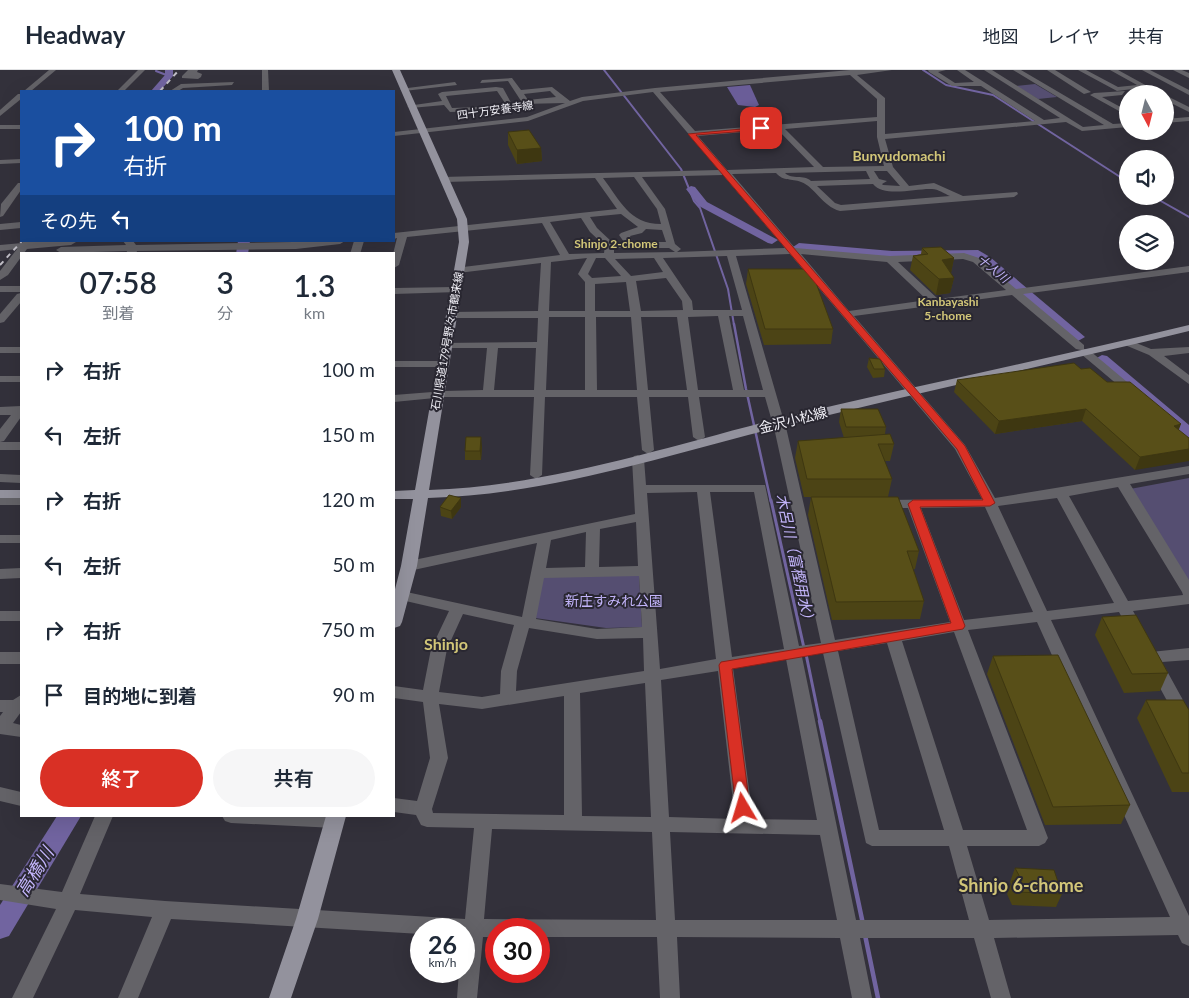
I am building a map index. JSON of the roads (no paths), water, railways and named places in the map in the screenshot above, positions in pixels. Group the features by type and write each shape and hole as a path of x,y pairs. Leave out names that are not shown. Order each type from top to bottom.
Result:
{"main road":[{"name":"石川県道179号野々市鶴来線","path":"395,619 409,566 454,290 464,242 462,219 396,70"},
{"name":"金沢小松線","path":"395,487 421,490 468,491 537,482 778,420 1083,350 1189,322"},
{"name":"金沢小松線","path":"1083,350 1129,343 1189,328"},
{"name":"金沢小松線","path":"395,494 536,475 643,454 699,437 756,426"},
{"path":"0,487 20,487"},
{"path":"0,494 20,494"},
{"path":"280,998 307,919 336,819"}],"street":[{"path":"28,90 53,70"},
{"path":"121,90 142,70"},
{"path":"265,70 266,90"},
{"name":"四十万安養寺線","path":"395,134 528,119 572,102 622,93 889,70"},
{"path":"943,70 931,71 954,85 982,84"},
{"path":"960,70 1038,123"},
{"path":"987,70 1082,129 1119,125"},
{"path":"1017,71 1031,70"},
{"path":"1050,70 1087,92 1057,94"},
{"path":"1081,70 1117,89 1145,87 1113,70"},
{"path":"1145,70 1189,93"},
{"path":"1176,70 1189,76"},
{"path":"1017,71 1111,126"},
{"path":"850,72 881,98 881,137 888,168 901,180 906,189"},
{"path":"175,90 181,86 199,88 232,79 232,90"},
{"path":"472,82 510,79 525,104 510,106 512,108 476,100 442,94 450,110 476,100 496,89"},
{"path":"492,81 510,106"},
{"path":"404,89 462,83"},
{"path":"1011,85 1037,83"},
{"path":"1176,86 1189,84"},
{"path":"475,928 1187,930 990,503 961,448 655,90"},
{"path":"996,93 1022,91"},
{"path":"1119,92 1094,95 1119,109"},
{"path":"0,114 20,97"},
{"path":"522,97 558,97 572,102"},
{"path":"1174,102 1189,110"},
{"path":"412,106 446,103"},
{"path":"691,134 880,119"},
{"path":"1174,121 1189,119"},
{"path":"881,137 1068,120"},
{"path":"0,127 20,127"},
{"path":"779,127 820,169"},
{"path":"0,162 20,161"},
{"path":"445,179 888,168"},
{"path":"869,169 875,181 881,186 906,189 934,186 964,199"},
{"path":"777,170 785,178 804,180 832,205 840,208 1014,194"},
{"path":"636,174 661,209 671,245 676,249 677,254"},
{"path":"597,175 630,218 643,226 665,227"},
{"path":"810,184 901,180"},
{"path":"0,214 3,204 20,186"},
{"path":"3,204 20,202"},
{"path":"395,259 399,235 624,211"},
{"path":"584,215 609,250 611,262 625,272 629,279 636,315 642,394 643,454 641,489 670,998"},
{"path":"544,219 566,257"},
{"path":"0,227 20,225"},
{"path":"630,244 624,235 639,231 643,226"},
{"path":"61,249 74,242"},
{"path":"0,248 26,244 61,249 131,248 182,244 198,250 256,246 296,246 331,242"},
{"path":"3,274 26,244"},
{"path":"458,270 593,255 630,244 671,245"},
{"path":"609,250 657,256 793,251 890,260 964,256 976,260 1020,292 1083,350 1145,402"},
{"path":"720,253 735,313 746,393"},
{"path":"591,393 590,281 583,274 593,255"},
{"path":"657,256 687,300 685,314 692,393 699,437"},
{"path":"536,475 546,260"},
{"path":"890,260 936,303"},
{"path":"847,314 1189,270"},
{"path":"3,274 20,271"},
{"path":"590,281 671,274"},
{"path":"0,289 20,289"},
{"path":"395,291 454,290"},
{"path":"0,320 20,297"},
{"path":"451,315 735,313"},
{"path":"735,313 770,394 778,420 872,838 1039,838 913,504"},
{"path":"1129,343 1142,351 1154,354 1189,350"},
{"path":"488,394 493,345"},
{"path":"446,346 542,345"},
{"path":"0,350 20,348"},
{"path":"1154,354 1189,381"},
{"path":"395,364 443,364"},
{"path":"0,379 20,379"},
{"path":"395,399 438,394 770,394"},
{"path":"0,411 20,410"},
{"path":"0,438 20,410"},
{"path":"0,446 20,446"},
{"path":"864,504 990,503 1061,493 1189,470"},
{"path":"0,478 20,478"},
{"path":"1122,482 1189,592"},
{"path":"703,488 745,826"},
{"path":"641,489 760,488 802,652 828,828 858,929 862,998"},
{"path":"1061,493 1151,658 1184,709 1189,726"},
{"path":"0,501 20,501"},
{"path":"796,504 815,504"},
{"path":"409,566 643,516"},
{"path":"592,572 593,526"},
{"path":"508,700 509,671 526,623 545,537"},
{"path":"0,539 20,538"},
{"path":"538,573 646,571"},
{"path":"0,574 20,574"},
{"path":"402,596 526,623 598,634 650,632"},
{"path":"395,692 482,703 508,700 534,693 652,677 959,626 1189,599"},
{"path":"458,608 439,649 430,697 439,758 423,809 427,820 828,828"},
{"path":"0,616 20,616"},
{"path":"893,637 956,838 1001,998"},
{"path":"1151,658 1189,654"},
{"path":"0,658 20,658"},
{"path":"572,688 573,823"},
{"path":"13,704 0,728 20,732"},
{"path":"0,794 20,799"},
{"path":"395,805 423,809"},
{"path":"22,998 68,902 73,885 104,817"},
{"path":"265,817 336,819"},
{"path":"474,918 484,822"},
{"path":"5,892 68,902 165,910 410,925"},
{"path":"128,998 165,910"},
{"path":"467,998 468,983"}],"waterway":[{"name":"木呂川（富樫用水）","path":"604,70 681,169 694,201 700,208 728,289 734,325"},
{"path":"923,70 946,85 993,95 1119,176"},
{"path":"156,71 169,76"},
{"name":"高橋川","path":"156,90 169,76 169,71"},
{"name":"十人川","path":"691,189 703,204 772,240"},
{"path":"1168,205 1189,217"},
{"name":"高橋川","path":"242,252 244,242"},
{"name":"十人川","path":"799,247 892,255 974,253 986,260 1078,337"},
{"name":"木呂川（富樫用水）","path":"734,324 771,502"},
{"name":"十人川","path":"1102,359 1189,433"},
{"name":"木呂川（富樫用水）","path":"771,500 804,648"},
{"name":"木呂川（富樫用水）","path":"806,654 820,722"},
{"name":"木呂川（富樫用水）","path":"820,721 863,924"},
{"name":"高橋川","path":"0,928 28,880 69,817"},
{"name":"木呂川（富樫用水）","path":"865,935 878,998"}],"railway":[{"path":"161,90 179,70"},
{"path":"0,265 21,242"}],"district":[{"name":"Bunyudomachi","path":"899,156"},
{"name":"Shinjo 2-chome","path":"616,244"},
{"name":"Kanbayashi 5-chome","path":"948,309"},
{"name":"Shinjo","path":"446,644"},
{"name":"Shinjo 6-chome","path":"1021,886"}],"park label":[{"name":"新庄すみれ公園","path":"614,601"}]}
